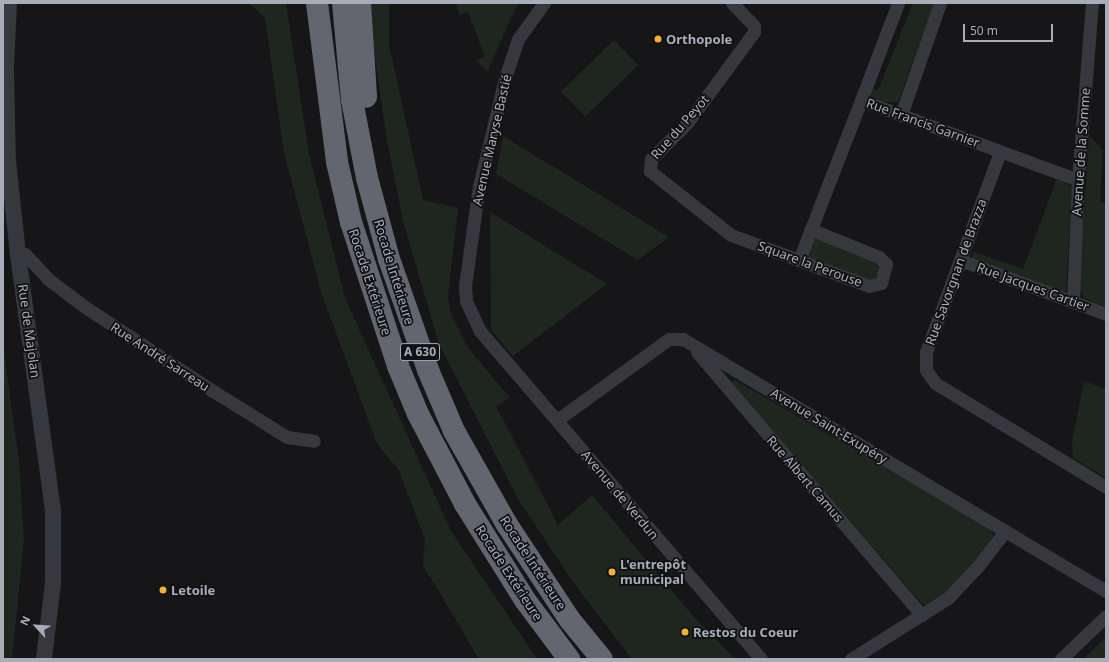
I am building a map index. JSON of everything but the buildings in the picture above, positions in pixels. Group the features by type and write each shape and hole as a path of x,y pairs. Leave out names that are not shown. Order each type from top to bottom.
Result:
{"highway":[{"name":"Rocade Extérieure","path":"317,3 337,162 353,228 398,366 418,414 465,504 525,600 569,659"},
{"name":"Rocade Intérieure","path":"343,3 352,100 379,222 408,318 454,431 484,486 570,620 602,659"},
{"path":"360,3 365,93 379,222"}],"street":[{"name":"Rue de Majolan","path":"9,3 6,69 8,161 18,255 53,512 53,582 44,659"},
{"name":"Avenue Maryse Bastié","path":"480,331 466,300 465,286 481,178 513,52 526,27 544,3"},
{"name":"Rue du Peyot","path":"731,235 654,176 649,165 651,159 688,122 752,37 754,26 732,3"},
{"path":"861,100 898,3"},
{"path":"901,114 940,3"},
{"name":"Avenue de la Somme","path":"1073,301 1078,180 1092,3"},
{"name":"Rue Francis Garnier","path":"799,260 861,100 1078,180"},
{"name":"Rue Savorgnan de Brazza","path":"1000,152 926,352 926,370 935,383 1106,488"},
{"name":"Square la Perouse","path":"731,235 869,286 881,283 885,275 886,264 879,257 810,229"},
{"name":"Rue André Sarreau","path":"18,255 25,254 48,279 85,307 220,395 287,437 314,441"},
{"name":"Rue Jacques Cartier","path":"960,260 1106,314"},
{"name":"Avenue de Verdun","path":"480,331 761,659"},
{"name":"Avenue Saint-Exupéry","path":"557,420 669,339 676,338 689,342 1106,591"},
{"name":"Rue Albert Camus","path":"689,342 922,615"},
{"path":"852,659 948,598 979,565 1005,530"},
{"path":"1061,659 1106,616"}],"shaded area":[{"path":"249,3 286,3 309,154 345,298 451,531 537,659 479,659 423,565 425,539 398,469 377,444 322,295 284,153 265,18"},
{"path":"371,3 389,3 389,44 423,200 458,208 448,296 451,314 469,349 510,398 496,406 558,525 592,495 693,616 735,659 632,659 573,582 518,499 439,344 403,221 387,141 372,36"},
{"path":"456,3 518,3 487,72 476,60 485,57 468,12 459,15"},
{"path":"913,3 934,3 898,102 881,102 870,95 870,88 878,90"},
{"path":"614,40 638,65 585,117 561,91"},
{"path":"503,136 669,237 638,260 496,174"},
{"path":"1089,136 1103,150 1100,201 1106,204 1106,307 1084,298 1080,288"},
{"path":"1057,178 1072,187 1066,291 1062,292 970,260 974,252 1023,269"},
{"path":"490,212 607,284 513,356 491,330"},
{"path":"816,238 877,263 879,272 874,280 867,283 808,258 807,249 810,241"},
{"path":"3,346 19,461 24,540 12,659 3,659"},
{"path":"733,379 991,529 993,536 973,566 945,593 926,605 922,604 732,384"},
{"path":"1084,381 1106,389 1106,478 1073,458 1072,442"},
{"path":"1106,637 1106,659 1083,659"}],"place":[{"name":"Orthopole","path":"658,39"},
{"name":"L'entrepôt municipal","path":"612,572"},
{"name":"Letoile","path":"163,590"},
{"name":"Restos du Coeur","path":"685,632"}]}
